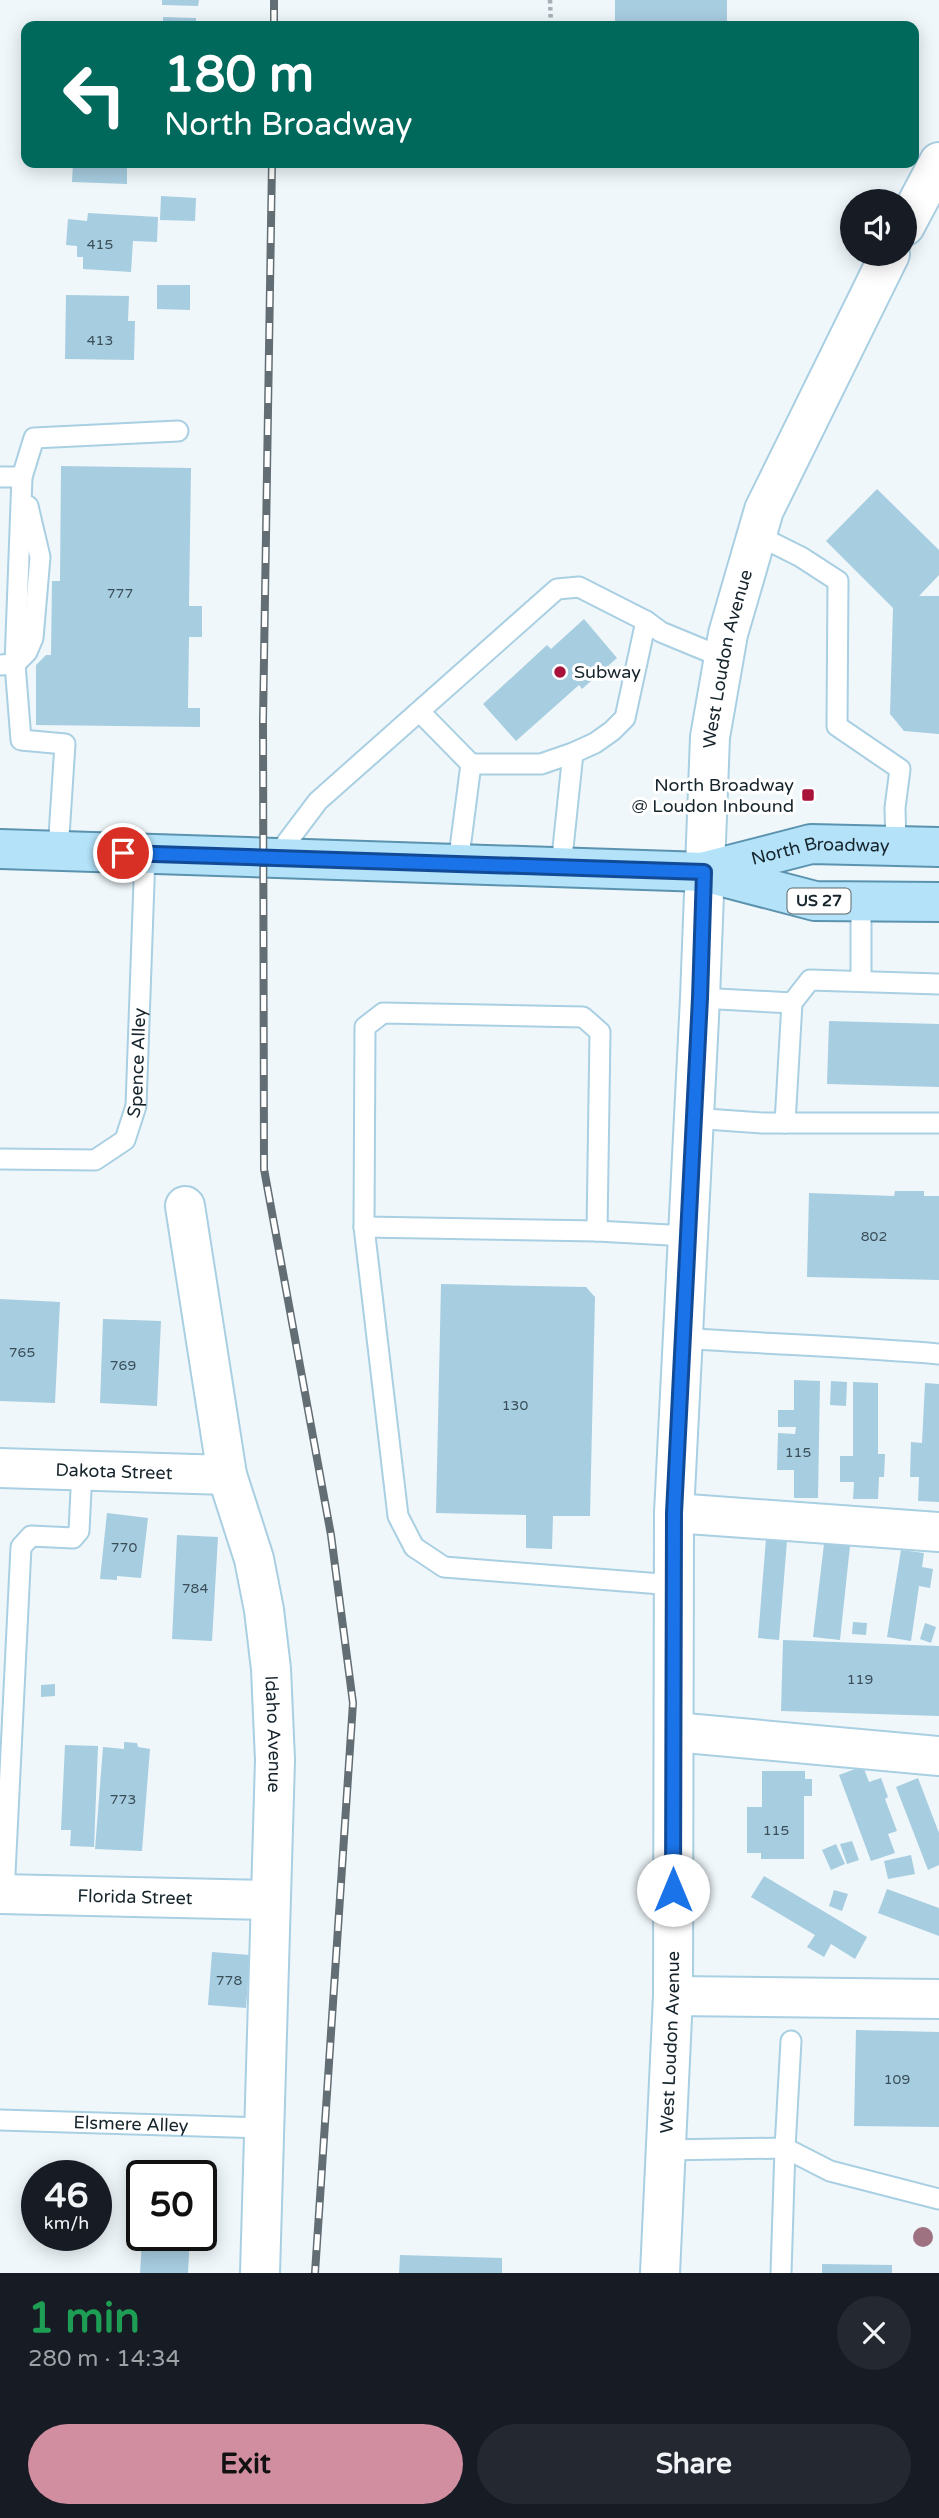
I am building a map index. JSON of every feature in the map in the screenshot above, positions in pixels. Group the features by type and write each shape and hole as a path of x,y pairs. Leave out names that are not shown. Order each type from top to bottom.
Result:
{"main road":[{"name":"North Broadway","path":"704,872 811,844 939,847"},
{"name":"North Broadway","path":"0,849 704,872 815,901 939,902"}],"street":[{"path":"917,203 939,162"},
{"name":"West Loudon Avenue","path":"660,2273 673,1996 674,1513 700,998 710,737 728,634 764,510 884,266"},
{"name":"Idaho Avenue","path":"185,1206 227,1475 254,1559 271,1669 275,1760 260,2273"},
{"name":"Dakota Street","path":"0,1468 227,1475"},
{"path":"674,1513 939,1532"},
{"path":"674,1732 939,1756"},
{"name":"Florida Street","path":"2,1894 270,1900"},
{"path":"673,1996 939,1999"}],"lane":[{"path":"58,851 65,744 21,740 7,664 22,477 34,438 178,431"},
{"path":"0,477 22,477"},
{"path":"757,535 801,557 838,581 837,726 900,769 895,808 896,846"},
{"path":"275,858 318,801 557,589 579,587 646,621 661,632 724,658"},
{"path":"419,712 471,764 541,764 573,754 595,743 625,718 646,621"},
{"path":"561,867 573,754"},
{"path":"458,864 471,764"},
{"name":"Spence Alley","path":"0,1159 95,1160 125,1140 136,1106 145,854"},
{"path":"861,902 861,981"},
{"path":"785,1123 792,1003 810,979 939,984"},
{"path":"700,998 792,1003"},
{"path":"597,1231 600,1032 583,1017 383,1013 365,1027 364,1227 398,1517 414,1547 444,1567 674,1585"},
{"path":"692,1118 785,1123 939,1123"},
{"path":"364,1227 597,1231 687,1236"},
{"path":"682,1338 818,1344 939,1354"},
{"path":"2,1894 21,1548 31,1535 73,1538 79,1531 82,1470"},
{"path":"781,2273 791,2041"},
{"name":"Elsmere Alley","path":"0,2120 264,2128"},
{"path":"666,2150 785,2148 830,2171 939,2199"}],"path":[{"path":"550,0 551,21"}],"building":[{"path":"162,0 199,0 198,6 162,5"},
{"path":"615,0 727,0 727,21 615,21"},
{"path":"163,17 196,18 196,21 163,21"},
{"path":"73,168 127,168 127,184 72,182"},
{"path":"161,196 196,198 195,221 160,220"},
{"path":"88,213 158,217 157,242 133,241 131,272 83,269 83,257 77,257 77,246 66,245 68,219 87,221"},
{"path":"157,285 190,285 190,310 157,309"},
{"path":"66,295 129,296 128,321 135,321 134,360 65,359"},
{"path":"61,466 191,468 189,606 202,606 202,637 189,637 188,708 200,708 200,727 36,725 36,665 46,655 51,655 52,581 60,581"},
{"path":"877,489 939,550 939,575 919,596 939,596 939,734 904,731 890,714 893,608 826,541"},
{"name":"Subway","path":"584,619 617,658 582,689 579,685 516,741 483,704 547,645 551,649"},
{"path":"829,1021 939,1024 939,1087 827,1084"},
{"path":"895,1191 924,1191 924,1196 939,1196 939,1280 807,1277 809,1193 894,1196"},
{"path":"441,1284 586,1287 595,1297 590,1516 553,1516 552,1549 526,1548 526,1515 436,1513"},
{"path":"0,1299 60,1302 55,1403 0,1401"},
{"path":"103,1319 161,1321 157,1406 100,1403"},
{"path":"794,1380 820,1381 818,1498 794,1498 794,1470 777,1470 778,1433 795,1434 796,1427 778,1427 778,1410 794,1410"},
{"path":"831,1381 847,1382 846,1406 830,1405"},
{"path":"853,1382 878,1383 878,1454 885,1454 884,1477 879,1477 878,1499 853,1499 854,1482 840,1482 840,1456 853,1456"},
{"path":"925,1383 939,1384 939,1502 918,1501 919,1477 910,1477 911,1442 922,1443"},
{"path":"107,1513 148,1518 141,1578 117,1576 117,1580 100,1579"},
{"path":"177,1535 218,1537 212,1641 172,1639"},
{"path":"766,1539 787,1541 779,1640 758,1638"},
{"path":"824,1544 850,1546 840,1640 813,1637"},
{"path":"901,1550 924,1553 922,1567 933,1569 930,1588 919,1586 911,1641 887,1637"},
{"path":"853,1622 867,1623 866,1635 852,1634"},
{"path":"925,1623 936,1627 931,1643 920,1639"},
{"path":"783,1640 939,1646 939,1716 781,1711"},
{"path":"55,1684 55,1696 41,1697 41,1685"},
{"path":"124,1742 137,1743 138,1747 150,1749 142,1851 95,1849 103,1747 124,1749"},
{"path":"65,1745 98,1746 94,1847 70,1846 71,1830 61,1830"},
{"path":"863,1766 869,1782 881,1778 888,1797 885,1799 897,1831 888,1834 895,1853 871,1861 839,1775"},
{"path":"762,1771 805,1771 805,1779 812,1779 812,1796 804,1796 804,1859 761,1859 761,1853 747,1853 747,1807 762,1807"},
{"path":"918,1778 939,1833 939,1865 928,1870 896,1787"},
{"path":"852,1841 859,1860 847,1864 840,1844"},
{"path":"836,1844 845,1864 831,1870 822,1850"},
{"path":"911,1855 915,1874 888,1879 884,1861"},
{"path":"764,1876 867,1937 855,1959 831,1944 824,1957 807,1947 815,1935 751,1897"},
{"path":"887,1889 939,1908 939,1936 878,1913"},
{"path":"834,1890 848,1894 842,1911 829,1906"},
{"path":"212,1952 250,1955 246,2008 208,2005"},
{"path":"856,2030 939,2032 939,2127 854,2126"},
{"path":"141,2251 189,2251 188,2273 140,2273"},
{"path":"400,2255 502,2258 502,2273 399,2273"},
{"path":"822,2264 892,2265 892,2273 822,2273"}],"railway":[{"path":"274,0 274,21"},
{"path":"272,168 263,721 264,1169 331,1535 353,1703 315,2273"}],"place":[{"name":"Subway","path":"560,672"},
{"name":"North Broadway @ Loudon Inbound","path":"808,795"}],"route":[{"path":"123,853 704,872 674,1513 673,1890"}]}
